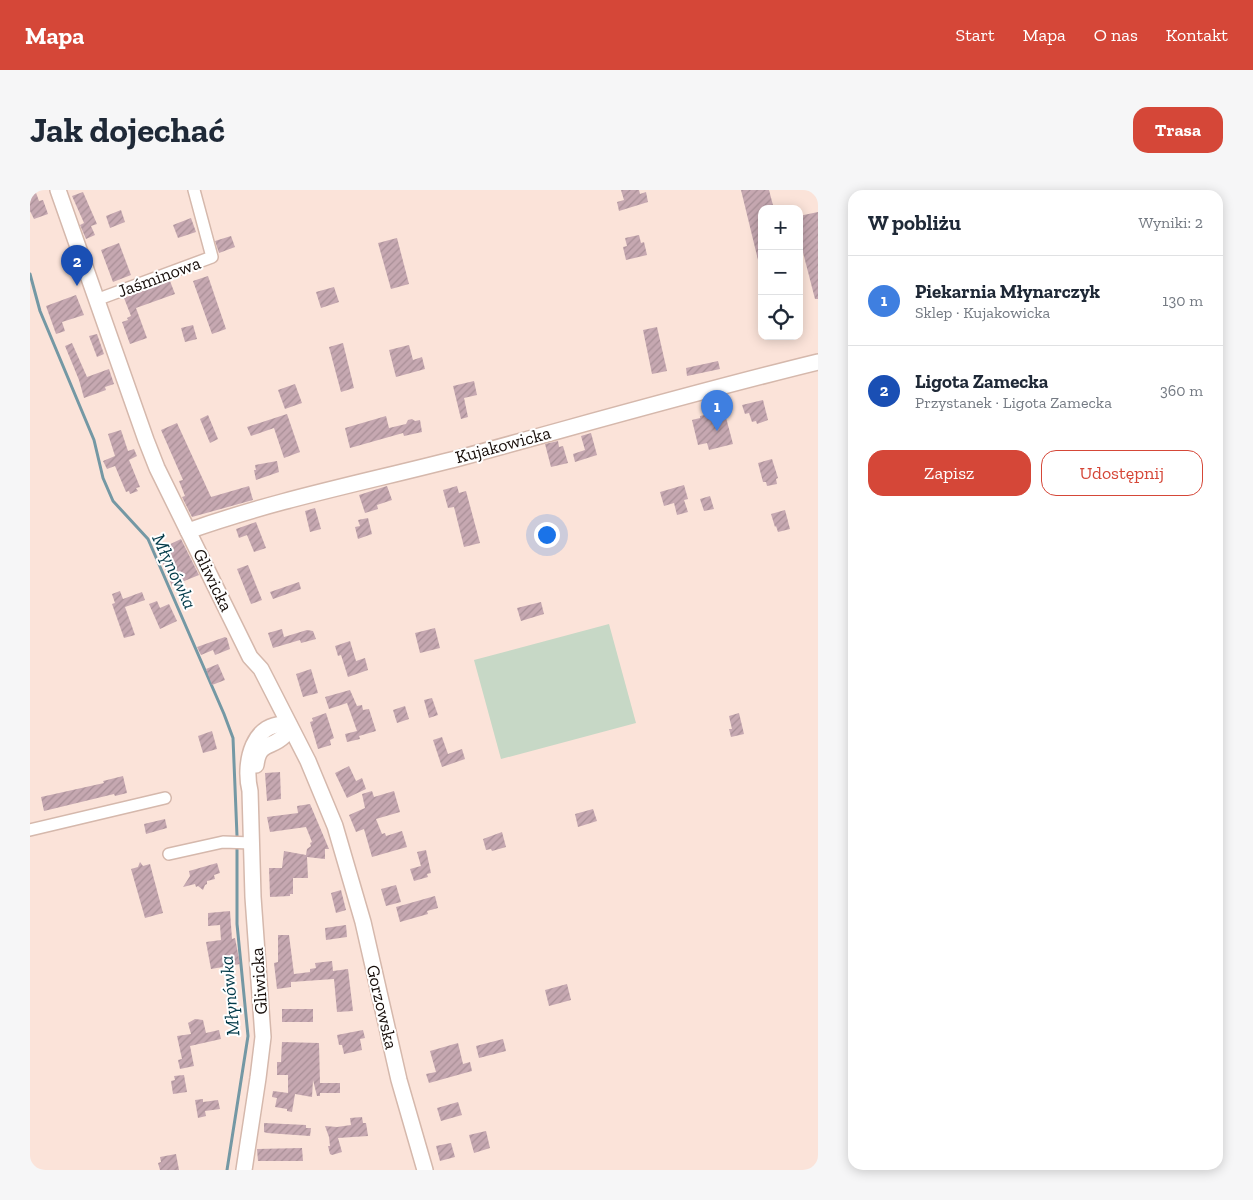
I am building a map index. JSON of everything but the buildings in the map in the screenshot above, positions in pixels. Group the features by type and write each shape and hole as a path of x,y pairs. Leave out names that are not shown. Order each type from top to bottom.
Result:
{"street":[{"name":"Gliwicka","path":"58,190 146,440 188,531 250,656 261,669 284,728 260,752 250,791 252,897 262,1037 258,1078 244,1170"},
{"name":"Jaśminowa","path":"96,300 212,257 194,190"},
{"name":"Kujakowicka","path":"188,531 278,503 462,457 732,383 818,362"},
{"name":"Gorzowska","path":"284,728 328,829 339,843 358,905 400,1080 425,1170"},
{"path":"30,830 166,798"},
{"path":"169,854 224,842 251,843"}],"green space":[{"path":"609,624 636,723 501,759 474,660"}],"waterway":[{"name":"Młynówka","path":"30,274 40,311 94,440 103,478 113,501 148,539 233,738 237,836"},
{"name":"Młynówka","path":"227,1170 248,1036 237,924 237,849"}],"place":[{"name":"Ligota Zamecka","path":"77,286"},
{"name":"Piekarnia Młynarczyk","path":"717,431"}]}
